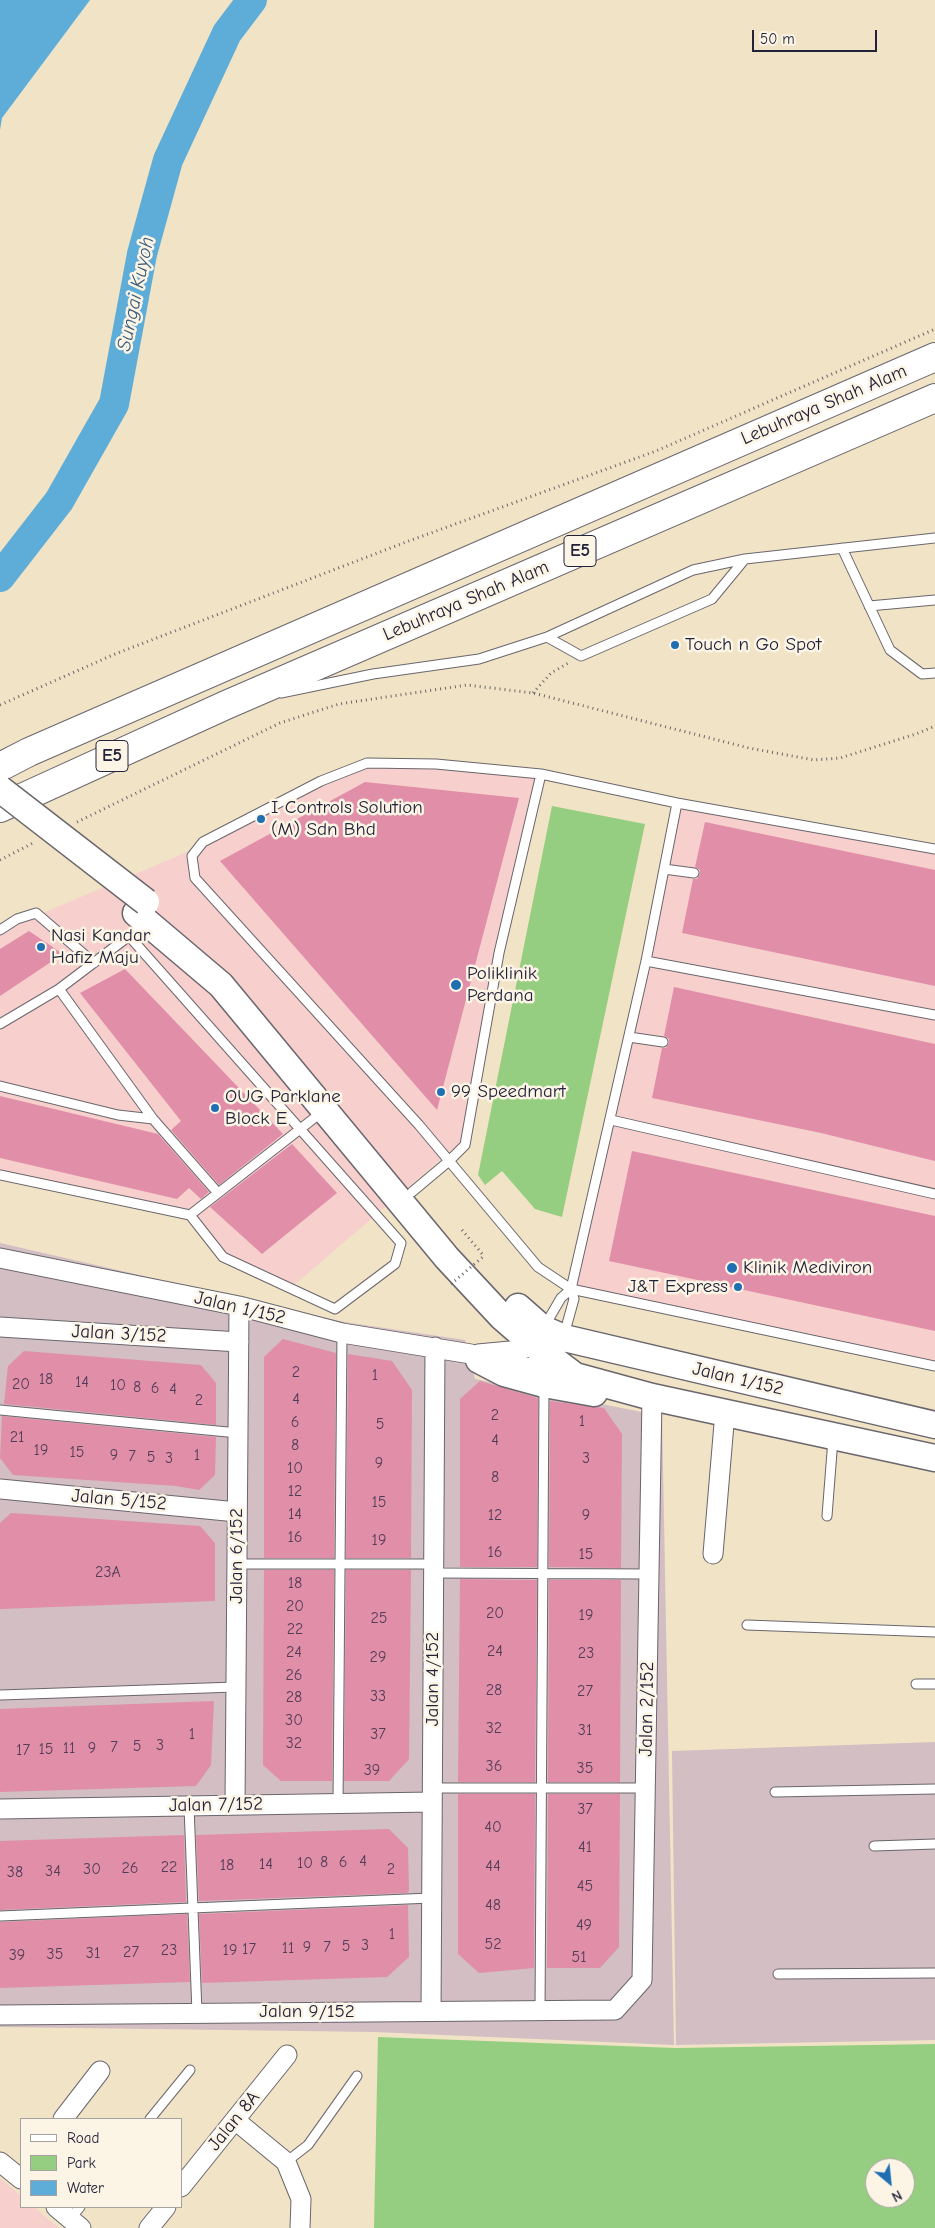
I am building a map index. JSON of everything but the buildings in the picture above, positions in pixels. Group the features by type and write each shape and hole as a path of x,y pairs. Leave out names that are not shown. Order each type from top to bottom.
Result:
{"highway":[{"name":"Lebuhraya Shah Alam","path":"0,767 29,752 935,357"},
{"name":"Lebuhraya Shah Alam","path":"0,808 226,705 935,398"}],"street":[{"path":"0,790 140,919"},
{"path":"0,808 140,919 233,978 447,1258 502,1317 547,1342"},
{"path":"331,1106 412,1192 459,1248 513,1303 575,1376 652,1397"},
{"name":"Jalan 1/152","path":"0,1258 239,1306 342,1333 435,1347 518,1369 542,1365 547,1342 935,1425"},
{"name":"Jalan 6/152","path":"235,1805 239,1306"},
{"name":"Jalan 3/152","path":"0,1327 238,1342"},
{"name":"Jalan 4/152","path":"431,2012 435,1347"},
{"path":"475,1357 504,1373 544,1384 617,1398 652,1397"},
{"name":"Jalan 1/152","path":"652,1397 935,1458"},
{"name":"Jalan 2/152","path":"615,2010 642,1980 652,1397"},
{"path":"713,1554 725,1412"},
{"name":"Jalan 5/152","path":"0,1489 237,1512"},
{"name":"Jalan 7/152","path":"0,1809 338,1803 432,1795"},
{"name":"Jalan 9/152","path":"0,2014 615,2010"},
{"name":"Jalan 8A","path":"182,2187 287,2055"},
{"path":"64,2118 100,2071"},
{"path":"235,2120 286,2162 301,2199 300,2228"},
{"path":"0,2162 20,2176"},
{"path":"58,2208 77,2218"},
{"path":"149,2228 165,2208"}],"lane":[{"path":"226,705 373,674 478,659 547,637 693,570 746,559 935,538"},
{"path":"842,548 890,650 922,674 935,673"},
{"path":"547,637 581,656 712,599 746,559"},
{"path":"869,606 935,600"},
{"path":"0,758 29,752"},
{"path":"935,849 676,803 541,774 436,764 366,763 321,781 203,842 192,856 195,878 419,1125 538,1267 571,1289 935,1366"},
{"path":"412,1192 465,1145 499,953 541,774"},
{"path":"547,1342 574,1299 571,1289 646,961 676,803"},
{"path":"664,869 694,873"},
{"path":"0,930 17,919 36,913 94,963"},
{"path":"0,1024 59,989 94,963 140,919 300,1129 401,1243 395,1264 335,1309 224,1257 190,1215 0,1175"},
{"path":"646,961 935,1015"},
{"path":"59,989 153,1119 218,1193"},
{"path":"629,1037 663,1042"},
{"path":"0,1086 118,1115 153,1119"},
{"path":"190,1215 331,1106"},
{"path":"610,1120 935,1194"},
{"path":"547,1342 560,1298 571,1289"},
{"path":"338,1803 342,1333"},
{"path":"540,2011 544,1384"},
{"path":"0,1410 238,1433"},
{"path":"827,1516 833,1436"},
{"path":"237,1564 340,1564 543,1573 649,1574"},
{"path":"747,1625 935,1632"},
{"path":"916,1684 935,1684"},
{"path":"0,1695 236,1687"},
{"path":"432,1795 542,1788 645,1788"},
{"path":"775,1792 935,1789"},
{"path":"189,1806 197,2013"},
{"path":"874,1846 935,1844"},
{"path":"0,1916 432,1898"},
{"path":"778,1974 935,1972"},
{"path":"151,2118 190,2070"},
{"path":"286,2162 308,2144 357,2076"}],"path":[{"path":"0,705 115,654 406,542 656,451 935,329"},
{"path":"533,693 551,673 581,656"},
{"path":"69,826 280,723 339,704 467,685 533,693 749,748 814,760 840,758 916,734 935,726"},
{"path":"0,860 43,839"},
{"path":"451,1284 484,1256 462,1230"}],"shaded area":[{"path":"367,768 434,768 536,778 493,962 461,1142 293,1286 225,1253 191,1210 0,1170 0,935 19,923 206,844 323,784"},
{"path":"679,808 935,854 935,1362 576,1286"},
{"path":"0,1243 344,1322 465,1340 475,1379 662,1416 674,2045 375,2032 0,2027"},
{"path":"935,1742 935,2040 676,2045 672,1751"},
{"path":"0,2178 20,2195 20,2208 35,2208 59,2228 0,2228"}],"green space":[{"path":"552,806 645,824 562,1217 535,1209 502,1171 485,1185 478,1175"},
{"path":"378,2037 675,2048 935,2044 935,2228 374,2228"}],"water":[{"path":"0,0 90,0 2,118 0,130"}],"waterway":[{"name":"Sungai Kuyoh","path":"0,577 59,501 114,404 142,254 168,160 227,33 252,0"}],"place":[{"name":"Touch n Go Spot","path":"675,645"},
{"name":"I Controls Solution (M) Sdn Bhd","path":"261,819"},
{"name":"Nasi Kandar Hafiz Maju","path":"41,947"},
{"name":"Poliklinik Perdana","path":"456,985"},
{"name":"99 Speedmart","path":"441,1092"},
{"name":"OUG Parklane Block E","path":"215,1108"},
{"name":"Klinik Mediviron","path":"732,1268"},
{"name":"J&T Express","path":"738,1287"}]}
